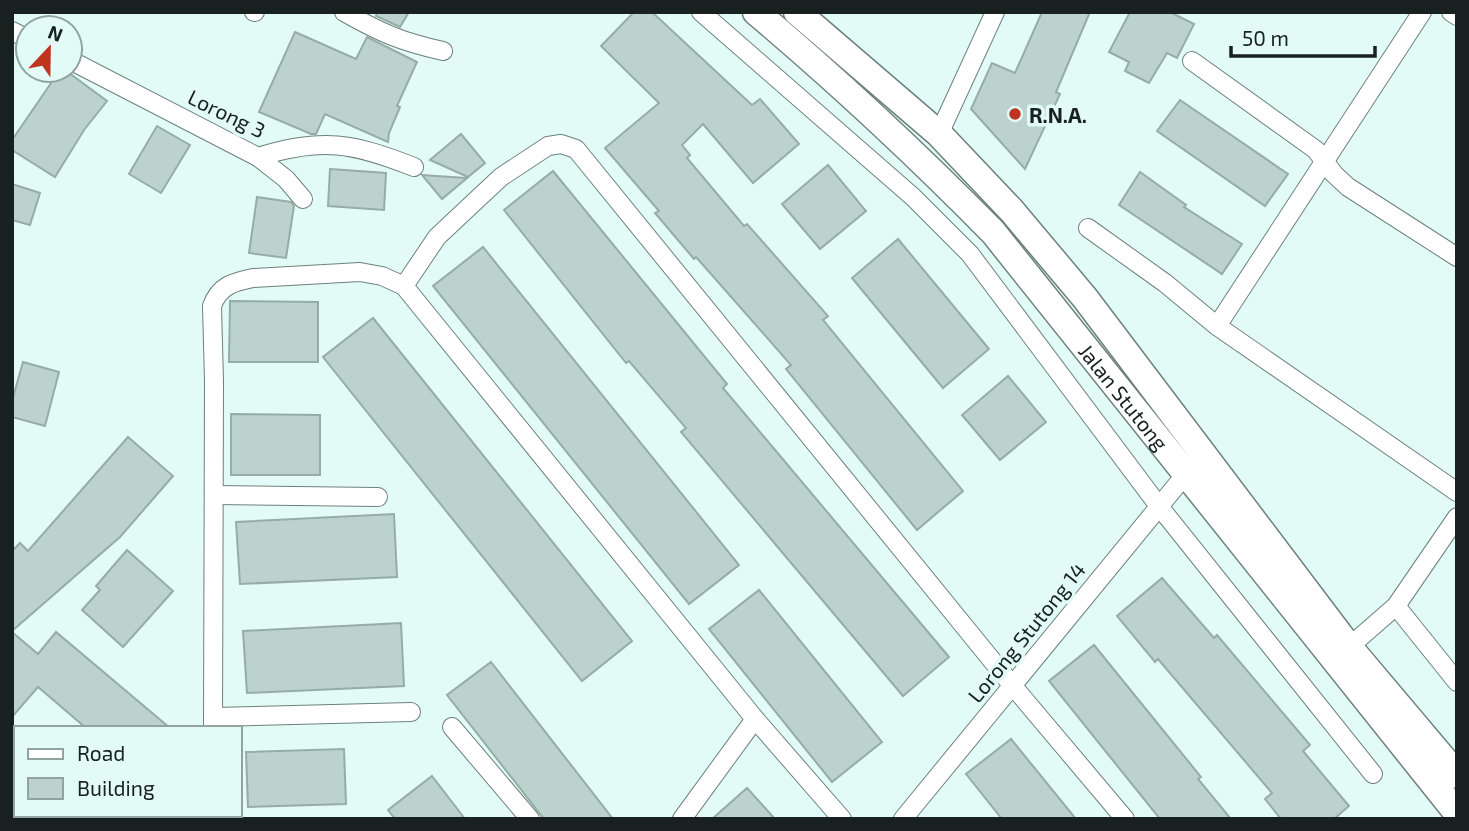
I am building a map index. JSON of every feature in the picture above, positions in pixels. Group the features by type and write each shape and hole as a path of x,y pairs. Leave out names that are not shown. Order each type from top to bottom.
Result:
{"main road":[{"name":"Jalan Stutong","path":"756,12 895,135 993,232 1457,813"},
{"name":"Jalan Stutong","path":"797,12 939,134 1012,211 1086,298 1349,647 1457,775"}],"street":[{"path":"344,12 385,35 409,44 443,51"},
{"path":"701,12 913,197 970,254 1158,505 1373,774"},
{"path":"939,134 995,12"},
{"path":"1217,326 1422,12"},
{"path":"1451,12 1457,16"},
{"path":"1192,61 1316,149 1334,174 1348,187 1457,257"},
{"name":"Lorong 3","path":"84,67 258,158 290,147 320,144 350,146 414,167"},
{"path":"404,286 437,237 501,177 548,146 561,144 576,149 1012,685 1125,819"},
{"path":"258,158 286,179 303,199"},
{"path":"1088,229 1165,283 1217,326 1457,492"},
{"path":"411,712 213,722 212,306 223,287 253,278 360,272 382,276 404,286 755,719 842,819"},
{"name":"Lorong Stutong 14","path":"903,819 1185,475"},
{"path":"214,495 378,497"},
{"path":"1349,647 1396,606 1457,517"},
{"path":"1396,606 1457,682"},
{"path":"682,819 755,719"},
{"path":"452,727 530,819"}],"building":[{"path":"377,12 409,12 400,27 376,16"},
{"path":"634,12 652,12 752,105 760,99 799,144 753,183 703,124 682,145 690,155 687,158 744,226 747,224 828,316 823,320 963,491 917,530 786,369 791,365 696,257 694,259 655,213 659,211 605,148 659,103 601,46"},
{"path":"1042,12 1090,12 1056,92 1060,94 1025,169 971,109 992,63 1015,73"},
{"path":"1130,12 1170,12 1194,24 1177,58 1167,53 1149,83 1125,71 1129,62 1109,52"},
{"path":"295,32 356,59 367,37 417,62 397,106 400,107 388,142 325,114 316,134 311,134 259,112"},
{"path":"50,84 84,84 107,101 84,130 55,177 12,150 12,140"},
{"path":"1180,100 1288,174 1265,206 1157,131"},
{"path":"157,126 190,145 161,193 129,174"},
{"path":"461,134 485,163 468,177 430,160"},
{"path":"828,165 866,211 820,249 782,204"},
{"path":"330,169 386,173 384,210 328,206"},
{"path":"553,171 727,384 723,388 949,657 903,696 681,432 686,428 629,361 626,363 504,210"},
{"path":"1140,172 1186,205 1184,207 1242,244 1222,274 1119,205"},
{"path":"422,175 467,178 442,199"},
{"path":"12,184 40,193 30,225 12,220"},
{"path":"257,197 291,202 294,206 286,258 249,253"},
{"path":"898,239 989,349 943,388 852,278"},
{"path":"483,247 739,565 689,604 433,286"},
{"path":"230,301 318,302 318,362 229,362"},
{"path":"373,318 632,641 582,681 323,357"},
{"path":"23,362 59,372 45,426 12,417 12,401"},
{"path":"1008,376 1046,422 1000,460 962,415"},
{"path":"231,414 320,415 320,475 231,475"},
{"path":"128,437 173,476 120,537 12,631 12,551 20,543 28,551"},
{"path":"394,514 397,577 240,584 236,522"},
{"path":"127,550 173,591 123,647 82,610 100,590 96,586"},
{"path":"1162,578 1214,638 1217,635 1310,745 1303,751 1349,806 1334,819 1281,819 1265,799 1272,793 1158,659 1155,662 1117,616"},
{"path":"759,590 882,742 832,782 709,629"},
{"path":"401,623 404,686 247,693 243,631"},
{"path":"12,632 38,654 56,632 168,726 84,726 38,687 12,717"},
{"path":"1094,645 1201,777 1198,779 1231,819 1160,819 1049,681"},
{"path":"491,662 613,819 544,819 447,695"},
{"path":"1011,739 1076,819 1002,819 966,774"},
{"path":"344,749 346,804 248,807 246,752"},
{"path":"432,776 465,819 395,819 388,810"},
{"path":"747,788 775,819 712,819"}],"place":[{"name":"R.N.A.","path":"1015,114"}]}
